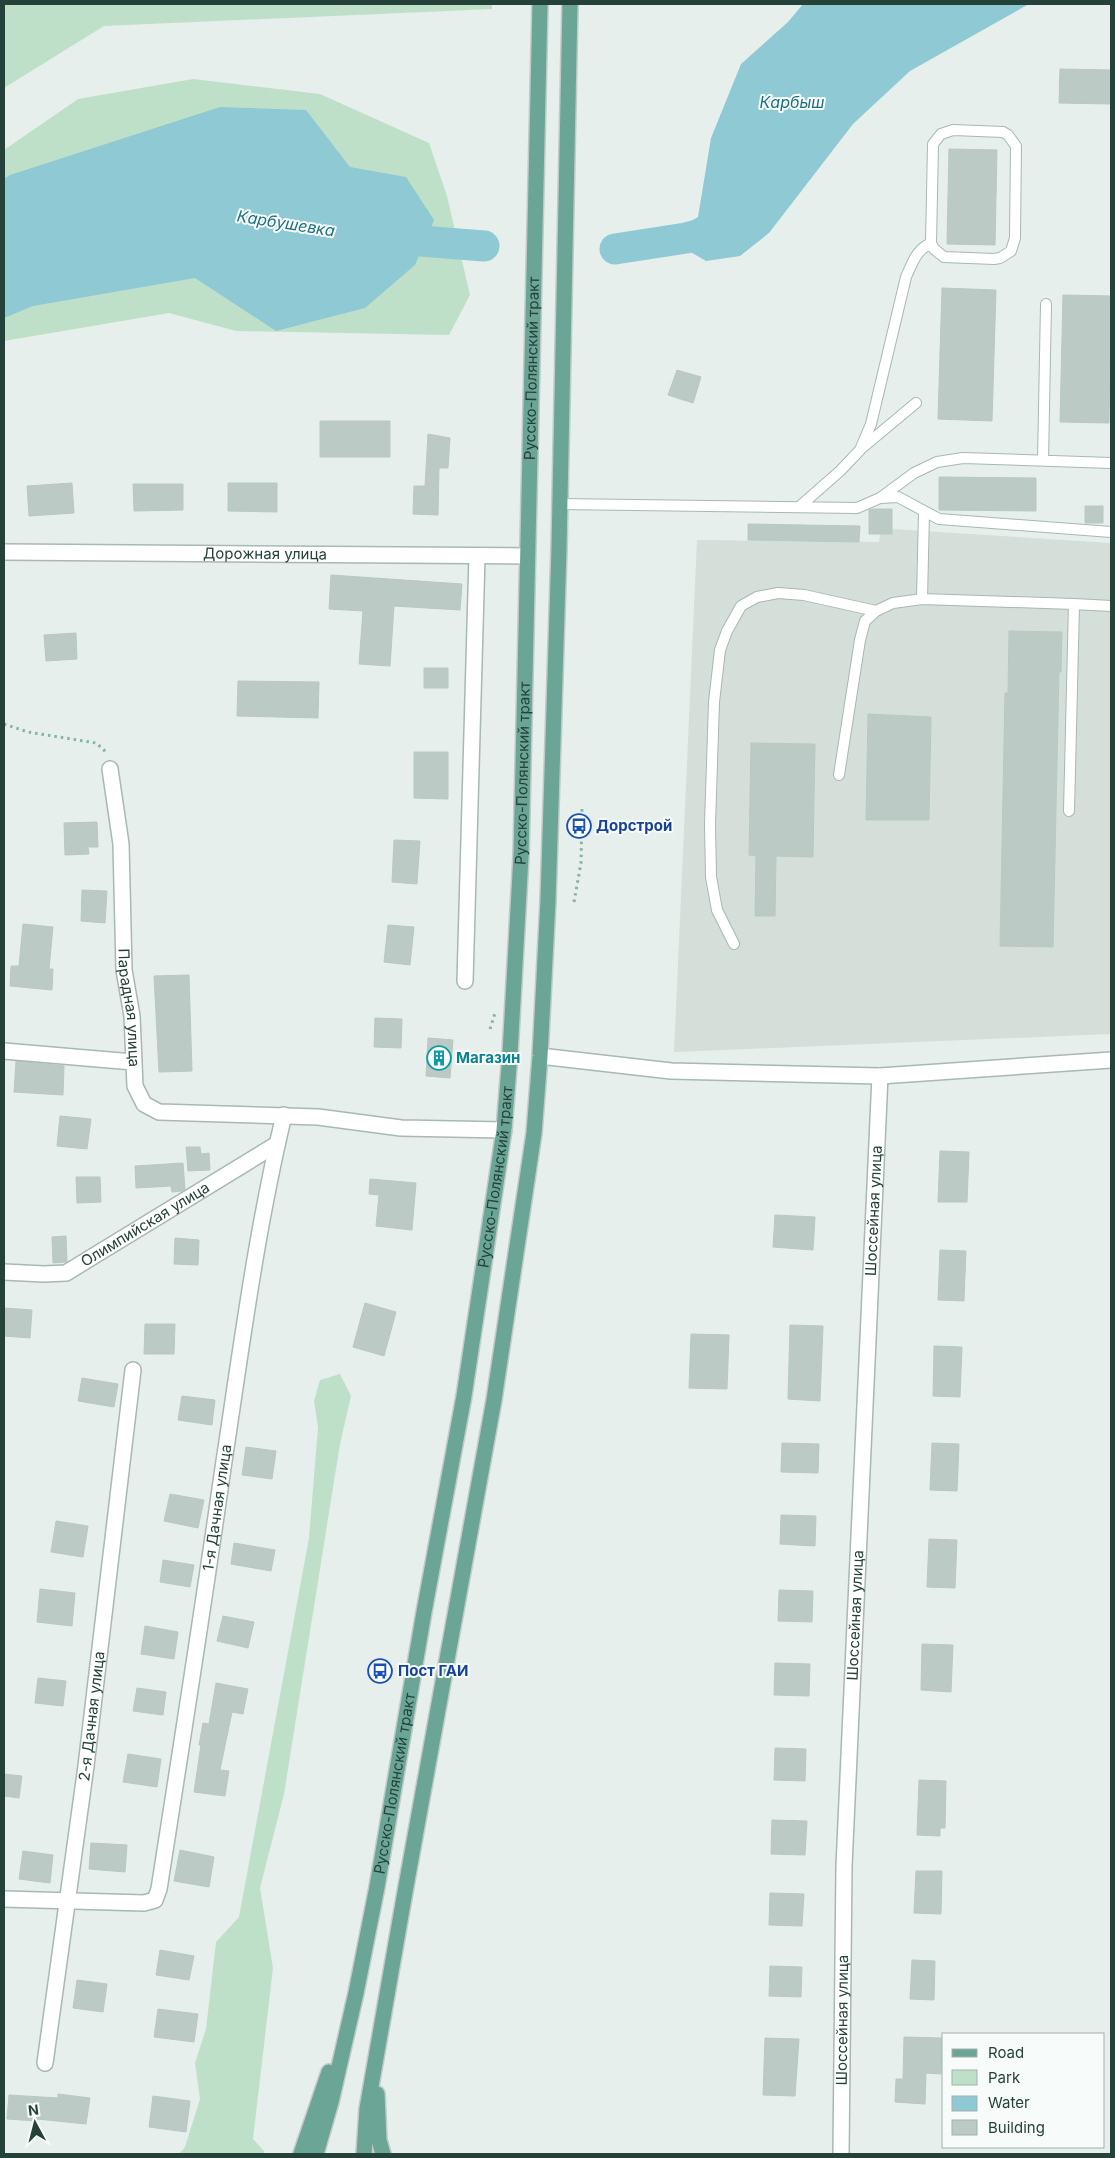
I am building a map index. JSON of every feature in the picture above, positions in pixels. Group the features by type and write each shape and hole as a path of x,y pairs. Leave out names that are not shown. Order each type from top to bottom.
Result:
{"main road":[{"name":"Русско-Полянский тракт","path":"316,2154 331,2102 356,1993 377,1887 424,1612 464,1396 504,1130 521,856 540,4"},
{"name":"Русско-Полянский тракт","path":"364,2154 367,2109 494,1400 534,1133 549,891 570,4"},
{"path":"301,2154 356,1993"},
{"path":"377,2053 379,2140 383,2154"}],"street":[{"name":"Дорожная улица","path":"4,552 528,556"},
{"path":"465,981 477,556"},
{"name":"Парадная улица","path":"110,769 121,844 124,970 132,1016 135,1086 144,1104 159,1112 284,1115 318,1117 401,1128 504,1130"},
{"path":"4,1051 133,1062"},
{"path":"540,1056 671,1071 880,1076 1111,1060"},
{"name":"Шоссейная улица","path":"841,2154 844,1866 880,1076"},
{"name":"1-я Дачная улица","path":"66,1901 144,1903 156,1900 188,1711 252,1279 284,1115"},
{"name":"Олимпийская улица","path":"4,1272 44,1274 66,1272 277,1144"},
{"name":"2-я Дачная улица","path":"45,2062 86,1766 133,1370"},
{"path":"4,1900 66,1901"}],"lane":[{"path":"953,130 996,131 1008,135 1016,146 1017,152 1015,238 1011,250 1000,258 951,258 939,254 931,243 932,150 936,138 947,131 953,130"},
{"path":"860,450 871,424 906,277 917,254 922,248 931,243"},
{"path":"1042,460 1046,304"},
{"path":"798,507 840,472 860,450 916,403"},
{"path":"559,504 857,508 880,498 914,473 937,462 963,458 1111,462"},
{"path":"880,498 898,497 939,519 1111,532"},
{"path":"922,599 924,512"},
{"path":"734,944 717,910 711,877 710,824 714,702 720,650 726,631 741,606 757,597 778,593 804,596 876,611"},
{"path":"839,775 860,640 865,621 876,611 892,603 922,599 1111,606"},
{"path":"1069,811 1074,604"}],"path":[{"path":"4,724 28,732 96,743 104,750 110,769"},
{"path":"574,902 581,862 582,809"}],"shaded area":[{"path":"892,529 1111,543 1111,1034 674,1052 697,540 879,542 880,534 892,534"}],"green space":[{"path":"4,4 492,4 492,9 104,26 4,88"},
{"path":"193,79 320,94 429,143 447,196 470,295 449,335 236,331 169,313 4,341 4,150 78,99"},
{"path":"340,1374 351,1396 340,1444 284,1794 260,1888 273,1968 253,2139 264,2151 264,2154 179,2154 185,2147 200,2099 195,2063 206,2029 216,1942 239,1917 309,1538 318,1427 314,1401 320,1380"}],"water":[{"name":"Карбыш","path":"803,4 1029,4 910,71 853,124 769,233 740,256 706,261 665,237 698,217 711,138 741,64 788,22"},
{"path":"220,107 306,110 350,167 406,177 434,220 415,265 365,308 276,331 195,278 33,306 4,318 4,179 10,175"}],"building":[{"path":"1060,69 1111,70 1111,104 1059,103"},
{"path":"949,149 997,150 995,245 947,244"},
{"path":"942,288 996,290 992,421 938,419"},
{"path":"1063,295 1111,296 1109,423 1060,422"},
{"path":"677,370 701,377 693,403 668,395"},
{"path":"320,421 390,421 390,457 320,457"},
{"path":"428,434 450,438 448,468 439,468 438,515 413,514 414,486 425,486"},
{"path":"939,477 1036,478 1036,511 939,510"},
{"path":"72,483 74,513 29,516 27,486"},
{"path":"228,483 277,483 277,512 228,511"},
{"path":"133,484 183,484 183,510 134,511"},
{"path":"1085,506 1103,506 1103,523 1085,523"},
{"path":"892,509 892,534 869,534 869,510"},
{"path":"748,524 860,526 859,542 748,540"},
{"path":"331,575 462,584 460,610 394,606 390,666 359,664 363,611 329,609"},
{"path":"1009,631 1062,632 1061,672 1059,672 1053,947 1000,946 1005,693 1008,693"},
{"path":"76,633 77,659 46,661 44,635"},
{"path":"424,668 448,668 448,688 424,688"},
{"path":"238,681 319,682 318,718 237,716"},
{"path":"868,714 931,717 929,820 866,820"},
{"path":"751,743 815,744 813,857 776,856 775,916 755,916 756,856 749,855"},
{"path":"414,752 448,752 448,799 414,798"},
{"path":"97,822 98,847 88,847 89,854 65,855 64,823"},
{"path":"394,840 420,841 417,884 392,882"},
{"path":"82,890 107,891 105,923 81,921"},
{"path":"23,924 53,927 49,969 53,969 52,990 10,986 11,966 19,966"},
{"path":"388,925 414,927 410,965 384,962"},
{"path":"189,975 192,1071 159,1072 154,976"},
{"path":"375,1018 402,1019 401,1048 374,1047"},
{"name":"Магазин","path":"428,1038 453,1040 450,1078 426,1076"},
{"path":"16,1061 64,1066 63,1095 14,1092"},
{"path":"60,1116 91,1119 87,1149 57,1146"},
{"path":"186,1147 200,1147 201,1154 209,1153 210,1170 188,1171"},
{"path":"940,1151 969,1152 967,1202 938,1202"},
{"path":"183,1163 185,1189 182,1191 172,1192 171,1186 136,1188 135,1166"},
{"path":"76,1177 100,1177 101,1202 77,1203"},
{"path":"370,1179 416,1183 412,1230 376,1226 379,1195 369,1194"},
{"path":"775,1215 815,1217 813,1250 773,1247"},
{"path":"66,1236 67,1262 53,1263 52,1237"},
{"path":"175,1238 199,1240 198,1265 174,1264"},
{"path":"940,1250 966,1251 964,1301 938,1300"},
{"path":"365,1303 396,1312 384,1356 353,1347"},
{"path":"4,1308 32,1310 30,1338 4,1336"},
{"path":"145,1324 175,1324 174,1354 144,1354"},
{"path":"790,1325 823,1326 820,1401 788,1399"},
{"path":"691,1334 729,1335 727,1389 689,1388"},
{"path":"934,1346 962,1347 960,1397 933,1396"},
{"path":"82,1378 118,1384 114,1407 78,1401"},
{"path":"182,1396 215,1400 212,1425 178,1420"},
{"path":"782,1443 819,1444 818,1473 781,1472"},
{"path":"932,1443 959,1444 957,1491 930,1490"},
{"path":"246,1447 276,1451 272,1479 242,1475"},
{"path":"170,1494 204,1500 198,1528 164,1521"},
{"path":"781,1515 816,1516 815,1546 780,1544"},
{"path":"56,1521 88,1526 83,1557 51,1552"},
{"path":"929,1539 957,1540 955,1588 927,1587"},
{"path":"234,1543 275,1550 271,1571 231,1564"},
{"path":"163,1560 194,1565 190,1587 160,1582"},
{"path":"40,1589 75,1593 72,1626 37,1622"},
{"path":"779,1590 813,1591 812,1622 778,1621"},
{"path":"223,1616 254,1622 248,1648 217,1641"},
{"path":"145,1626 178,1632 174,1659 141,1654"},
{"path":"922,1644 953,1645 951,1692 921,1690"},
{"path":"775,1663 810,1664 809,1696 774,1695"},
{"path":"38,1678 66,1681 63,1706 35,1703"},
{"path":"216,1683 248,1689 243,1714 232,1712 220,1770 229,1771 225,1796 194,1792 203,1723 209,1724"},
{"path":"137,1688 166,1692 163,1715 133,1711"},
{"path":"775,1748 806,1749 805,1781 774,1780"},
{"path":"128,1754 161,1759 157,1787 123,1782"},
{"path":"4,1774 22,1776 19,1798 4,1796"},
{"path":"919,1780 946,1781 945,1828 940,1828 940,1836 917,1835"},
{"path":"772,1820 807,1821 805,1855 771,1854"},
{"path":"91,1843 127,1845 125,1872 89,1869"},
{"path":"180,1850 214,1857 209,1887 174,1881"},
{"path":"23,1851 53,1855 50,1883 19,1879"},
{"path":"916,1871 942,1871 941,1914 914,1913"},
{"path":"770,1893 804,1894 802,1926 769,1925"},
{"path":"160,1950 194,1956 189,1980 156,1975"},
{"path":"912,1960 935,1961 934,2000 910,1999"},
{"path":"770,1966 802,1967 801,1997 769,1996"},
{"path":"77,1980 107,1984 103,2012 73,2008"},
{"path":"158,2009 198,2014 194,2042 154,2037"},
{"path":"904,2037 942,2038 941,2074 926,2073 925,2104 895,2102 896,2079 903,2079"},
{"path":"765,2038 799,2039 795,2096 763,2095"},
{"path":"58,2094 90,2098 86,2124 37,2119 37,2121 7,2119 9,2095 58,2098"},
{"path":"153,2096 190,2101 186,2132 149,2127"}],"waterway":[{"name":"Карбушевка","path":"615,249 686,238 712,231"},
{"name":"Карбушевка","path":"383,238 484,246"}],"place":[{"name":"Дорстрой","path":"579,826"},
{"name":"Магазин","path":"439,1058"},
{"name":"Пост ГАИ","path":"380,1671"}]}
